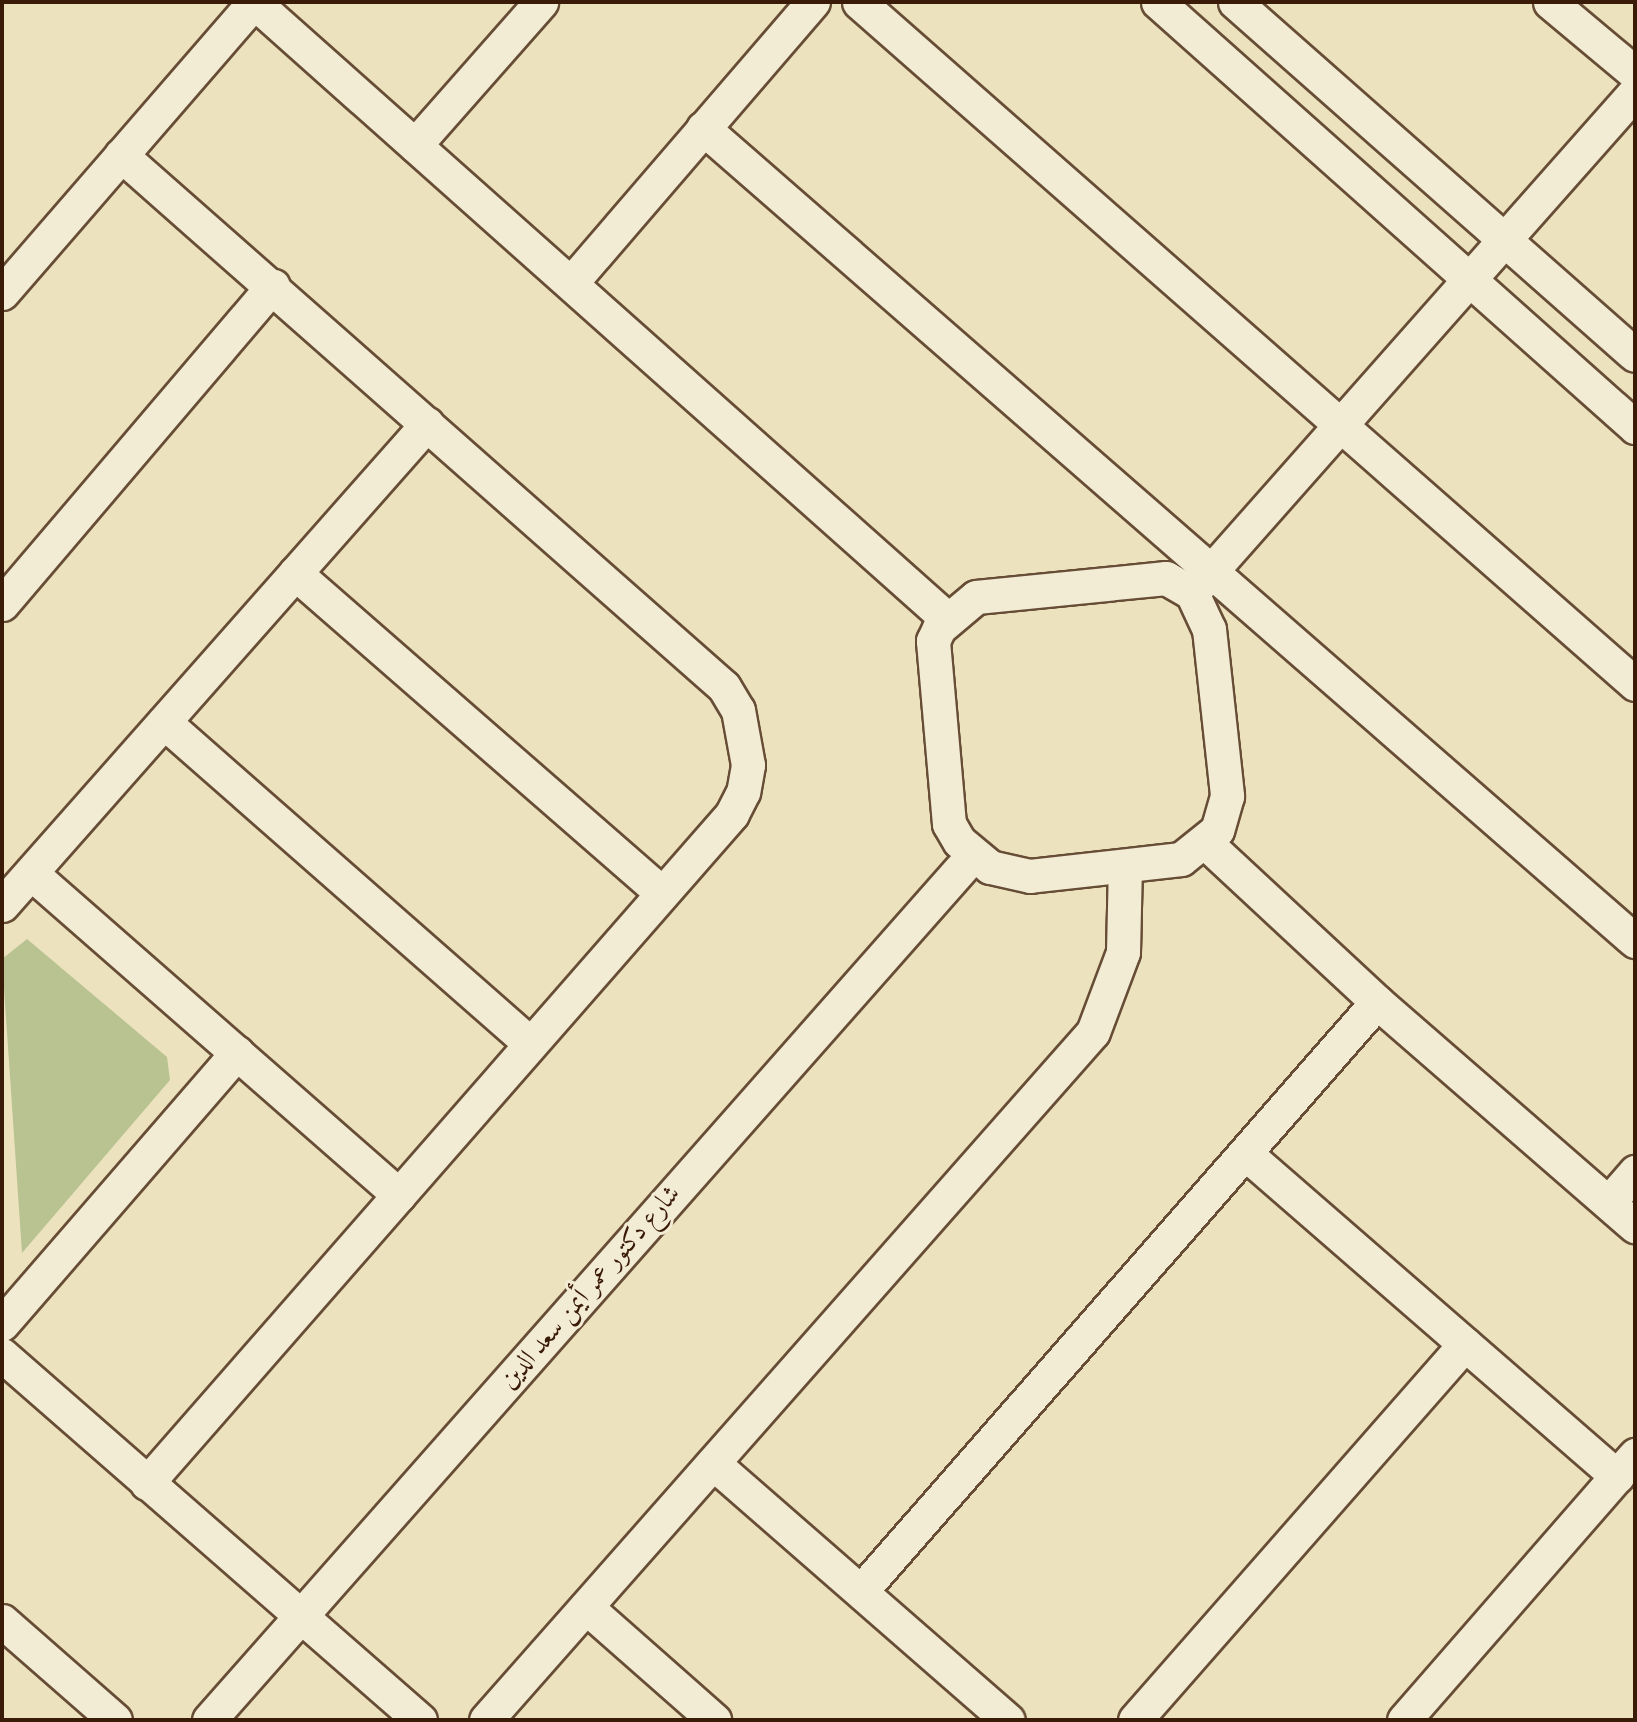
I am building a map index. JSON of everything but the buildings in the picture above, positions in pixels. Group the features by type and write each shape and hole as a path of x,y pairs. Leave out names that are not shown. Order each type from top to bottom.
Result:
{"street":[{"path":"2,293 254,2 946,618"},
{"path":"415,145 541,2"},
{"path":"571,283 813,2"},
{"path":"859,2 1635,684"},
{"path":"1158,2 1635,427"},
{"path":"1235,2 1635,355"},
{"path":"1550,2 1635,73"},
{"path":"1202,581 1166,578 976,597 946,618 933,641 949,824 972,855 990,867 1030,876 1181,859 1206,843 1217,830 1227,796 1202,581 1635,92"},
{"path":"1312,140 1348,101"},
{"path":"703,128 1202,581 1635,941"},
{"path":"121,155 273,286 724,687 738,710 747,751 743,792 662,893 147,1483"},
{"path":"2,604 273,286"},
{"path":"2,905 427,424"},
{"path":"295,573 662,893"},
{"path":"164,722 530,1044"},
{"path":"1206,843 1377,1002 1635,1226"},
{"name":"شارع دكتور عمر أيمن سعد الدين","path":"209,1720 972,855"},
{"path":"486,1720 1093,1032 1123,952 1125,866"},
{"path":"31,873 399,1195"},
{"path":"861,1591 1377,1002"},
{"path":"2,1324 237,1054"},
{"path":"1245,1153 1465,1344 1626,1465 1404,1720"},
{"path":"1609,1202 1635,1172"},
{"path":"1135,1720 1465,1344"},
{"path":"2,1355 420,1720"},
{"path":"713,1463 1008,1720"},
{"path":"586,1607 714,1720"},
{"path":"2,1621 115,1720"}],"green space":[{"path":"27,939 167,1057 170,1080 22,1253 2,959"}]}
